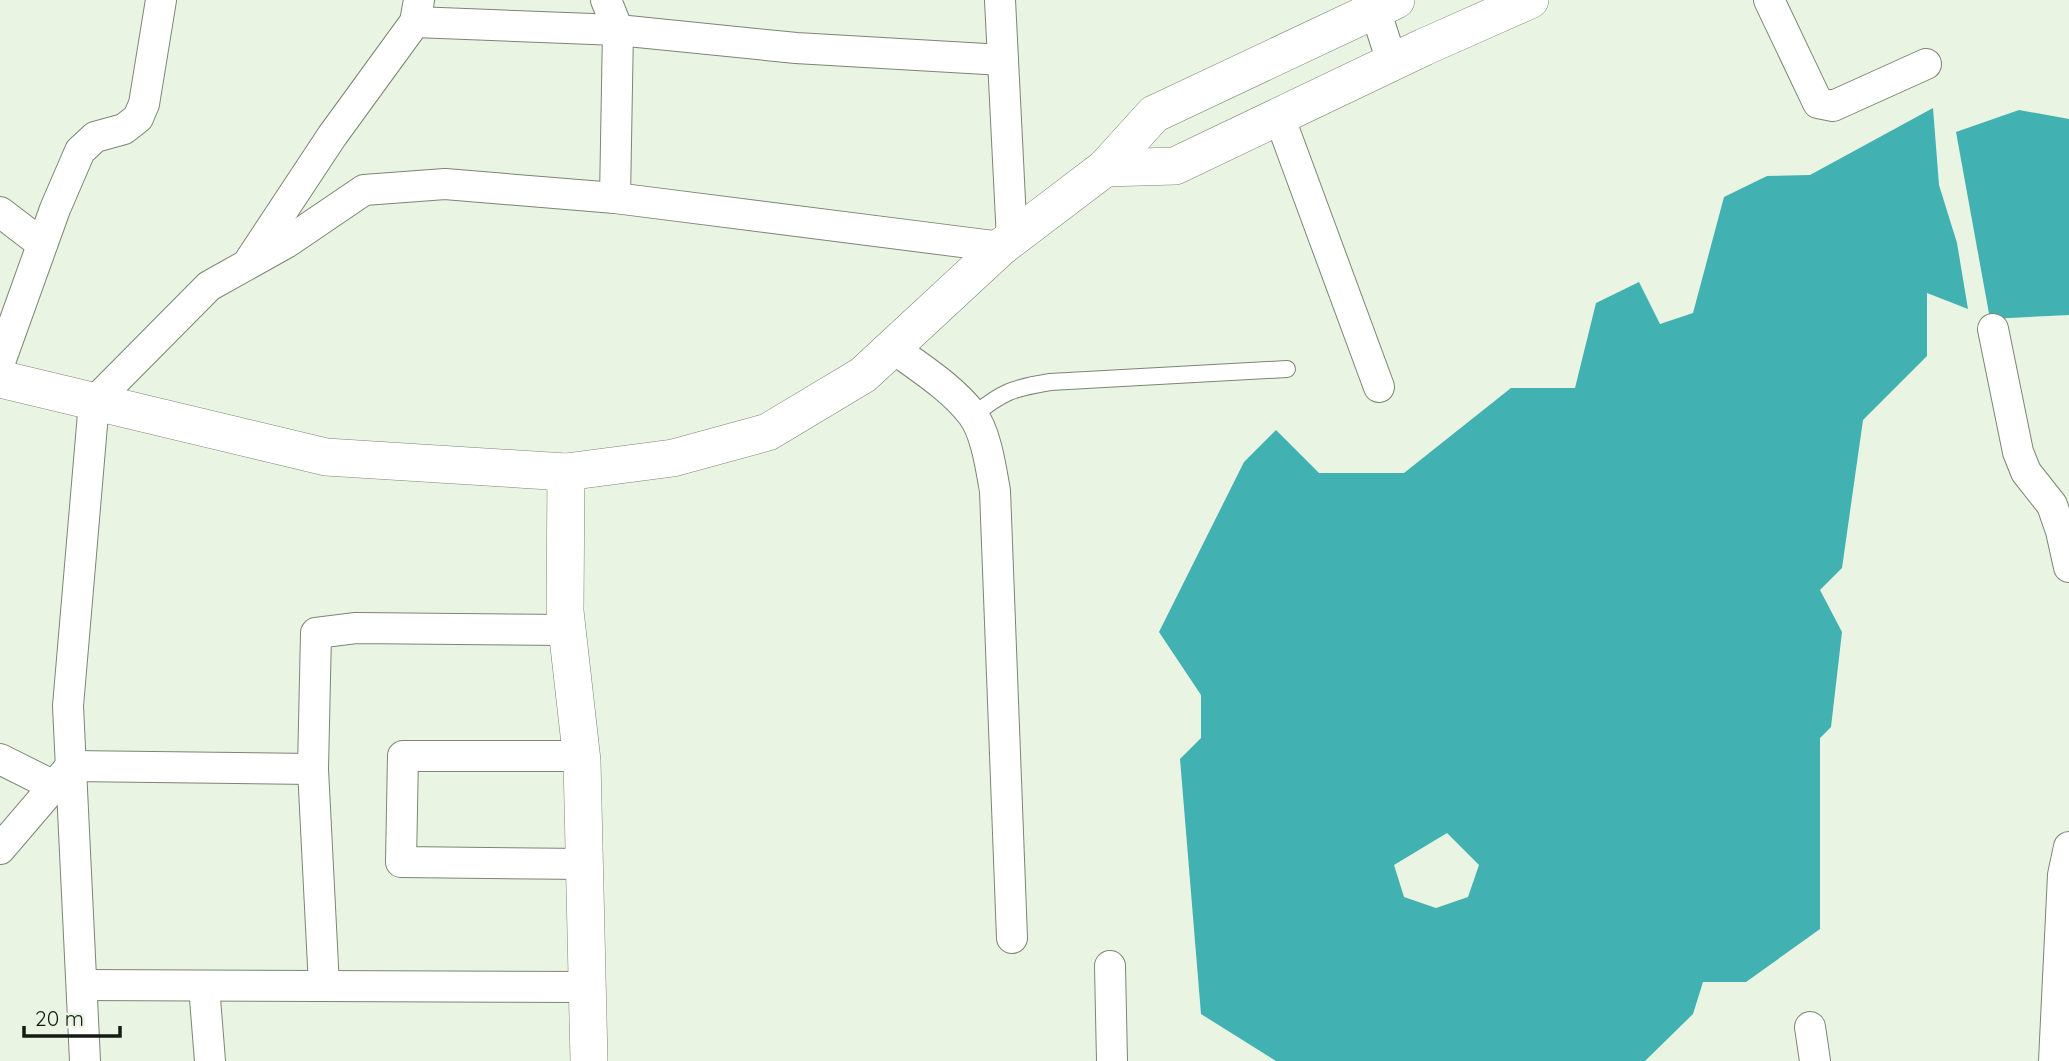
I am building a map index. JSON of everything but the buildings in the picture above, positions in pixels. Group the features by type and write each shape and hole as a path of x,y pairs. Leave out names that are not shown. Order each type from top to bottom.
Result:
{"street":[{"path":"0,362 42,244 80,152 94,137 124,129 138,118 144,104 161,0"},
{"path":"606,0 618,30 615,198"},
{"path":"1000,0 1006,244"},
{"path":"1105,168 1175,166 1392,62 1531,0"},
{"path":"1769,0 1818,103 1833,106 1926,64"},
{"path":"0,379 326,457 566,472 673,458 768,432 863,375 1006,244 1105,168 1154,114 1381,3 1392,62"},
{"path":"248,264 417,11 796,48 1003,60"},
{"path":"1279,116 1379,387"},
{"path":"85,1061 82,985 62,776 94,402 209,286 286,243 363,190 444,184 615,198 1006,244"},
{"path":"0,212 42,244"},
{"path":"1993,329 2018,452 2026,472 2060,500 2062,531 2069,567"},
{"path":"892,348 950,390 974,415 988,454 995,491 1012,938"},
{"path":"566,472 565,611 582,756 589,1061"},
{"path":"324,986 313,769 316,634 356,628 567,630"},
{"path":"582,756 403,756 401,862 585,864"},
{"path":"0,758 62,776 313,769"},
{"path":"0,849 62,776"},
{"path":"2054,1061 2063,875 2069,847"},
{"path":"1110,966 1112,1061"},
{"path":"82,985 587,987"},
{"path":"204,986 210,1061"},
{"path":"1810,1027 1815,1061"}],"lane":[{"path":"974,415 998,396 1020,387 1050,382 1287,369"}],"water":[{"path":"1933,108 1939,185 1957,243 1968,309 1927,293 1927,356 1863,420 1842,568 1820,590 1842,632 1831,727 1820,738 1820,929 1746,982 1703,982 1693,1014 1645,1061 1276,1061 1201,1014 1180,759 1201,738 1201,695 1159,632 1244,462 1276,430 1319,473 1404,473 1511,388 1575,388 1596,303 1639,282 1660,324 1693,313 1724,197 1767,176 1810,175","holes":["1447,833 1479,865 1468,897 1436,908 1404,897 1394,865"]},
{"path":"2019,110 2069,119 2069,315 1990,319 1956,132"}]}
